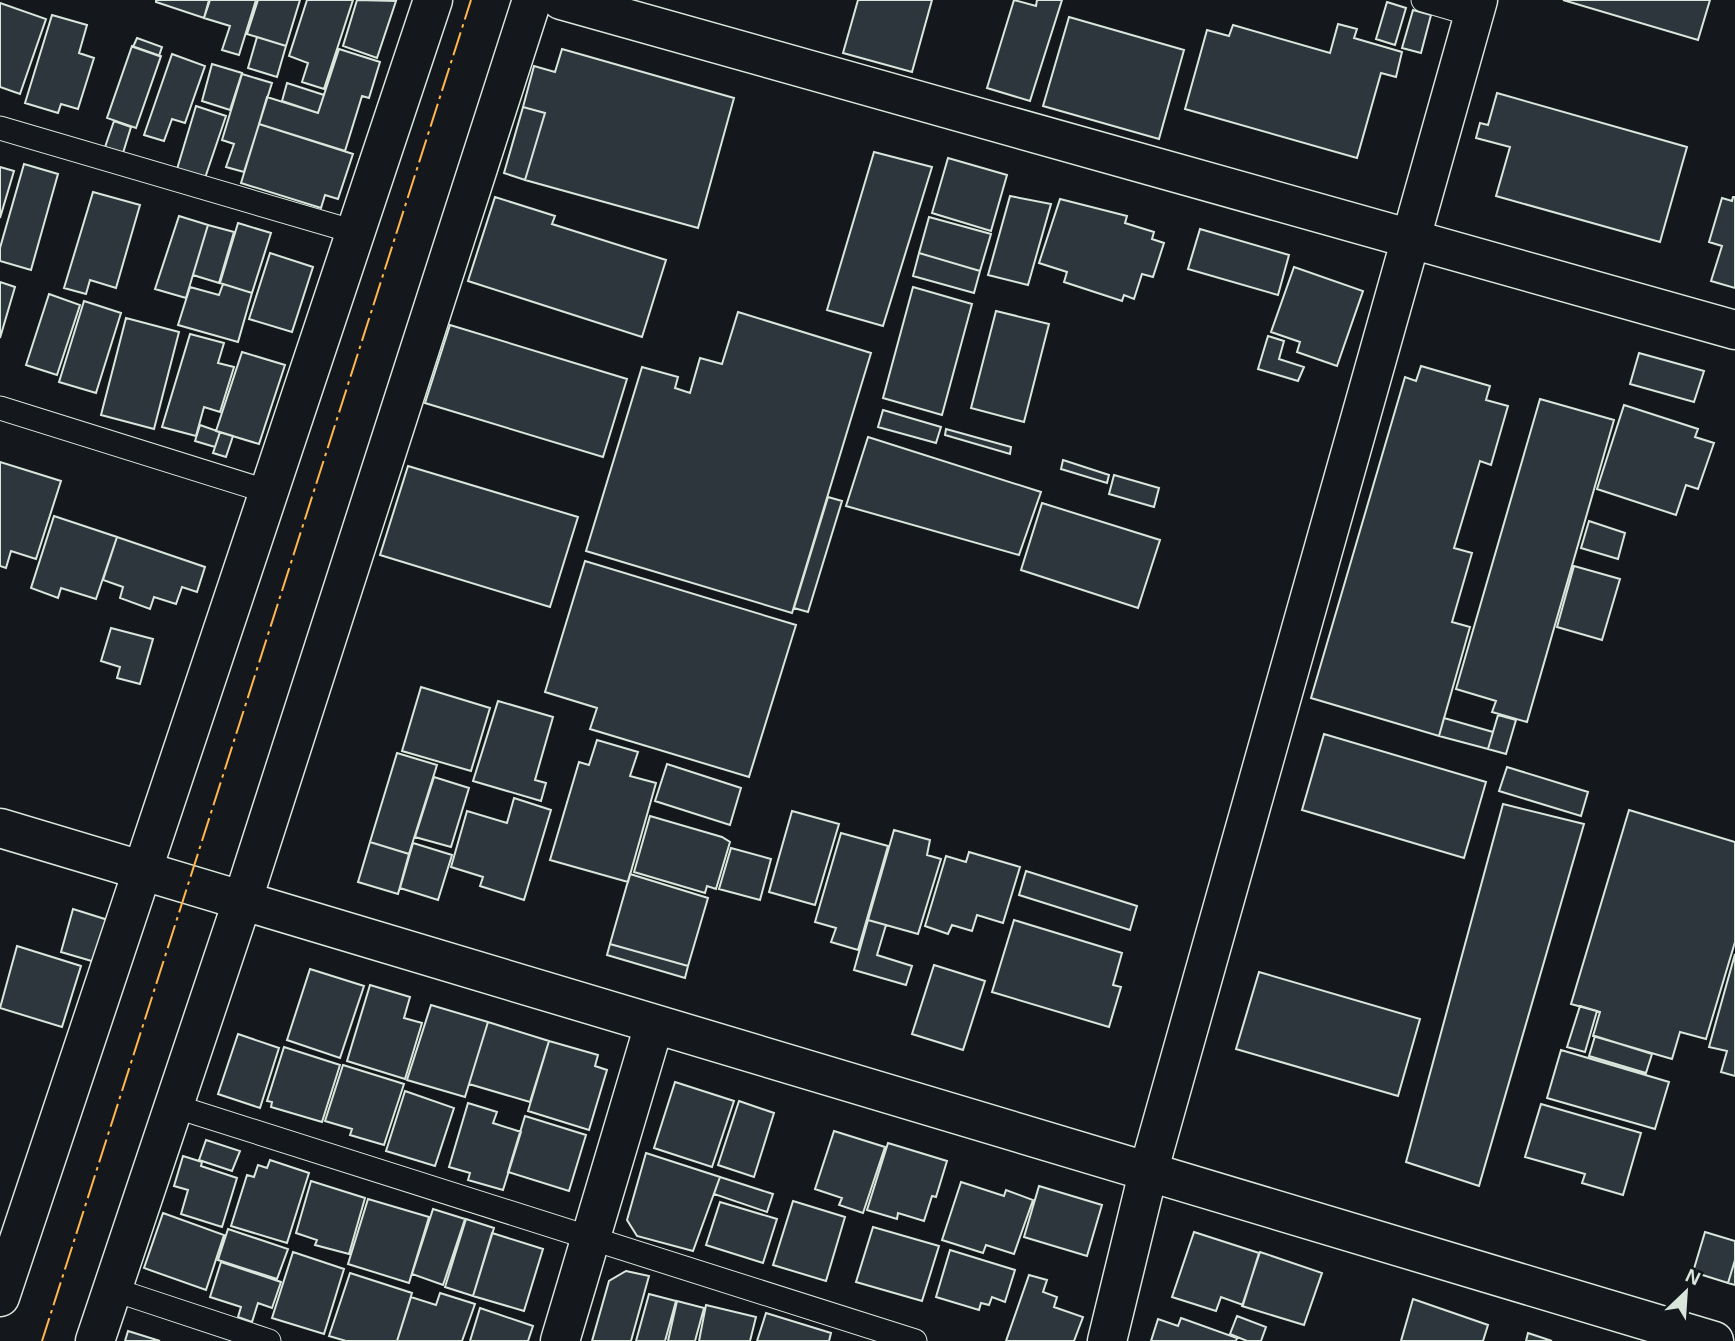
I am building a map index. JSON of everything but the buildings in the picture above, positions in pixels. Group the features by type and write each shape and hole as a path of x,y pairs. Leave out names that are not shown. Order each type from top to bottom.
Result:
{"street":[{"path":"0,1297 433,0"},
{"path":"95,1341 243,899 532,0"},
{"path":"561,0 1409,241 1735,330"},
{"path":"1107,1341 1149,1169 1476,7"},
{"path":"0,828 243,899 654,1025 1149,1169 1697,1339"},
{"path":"560,1341 654,1025"}],"lane":[{"path":"1423,0 1476,7"},
{"path":"0,128 355,232"},
{"path":"0,408 269,492"},
{"path":"173,1106 915,1341"},
{"path":"112,1289 270,1341"}],"power":[{"path":"42,1341 471,0"}]}
